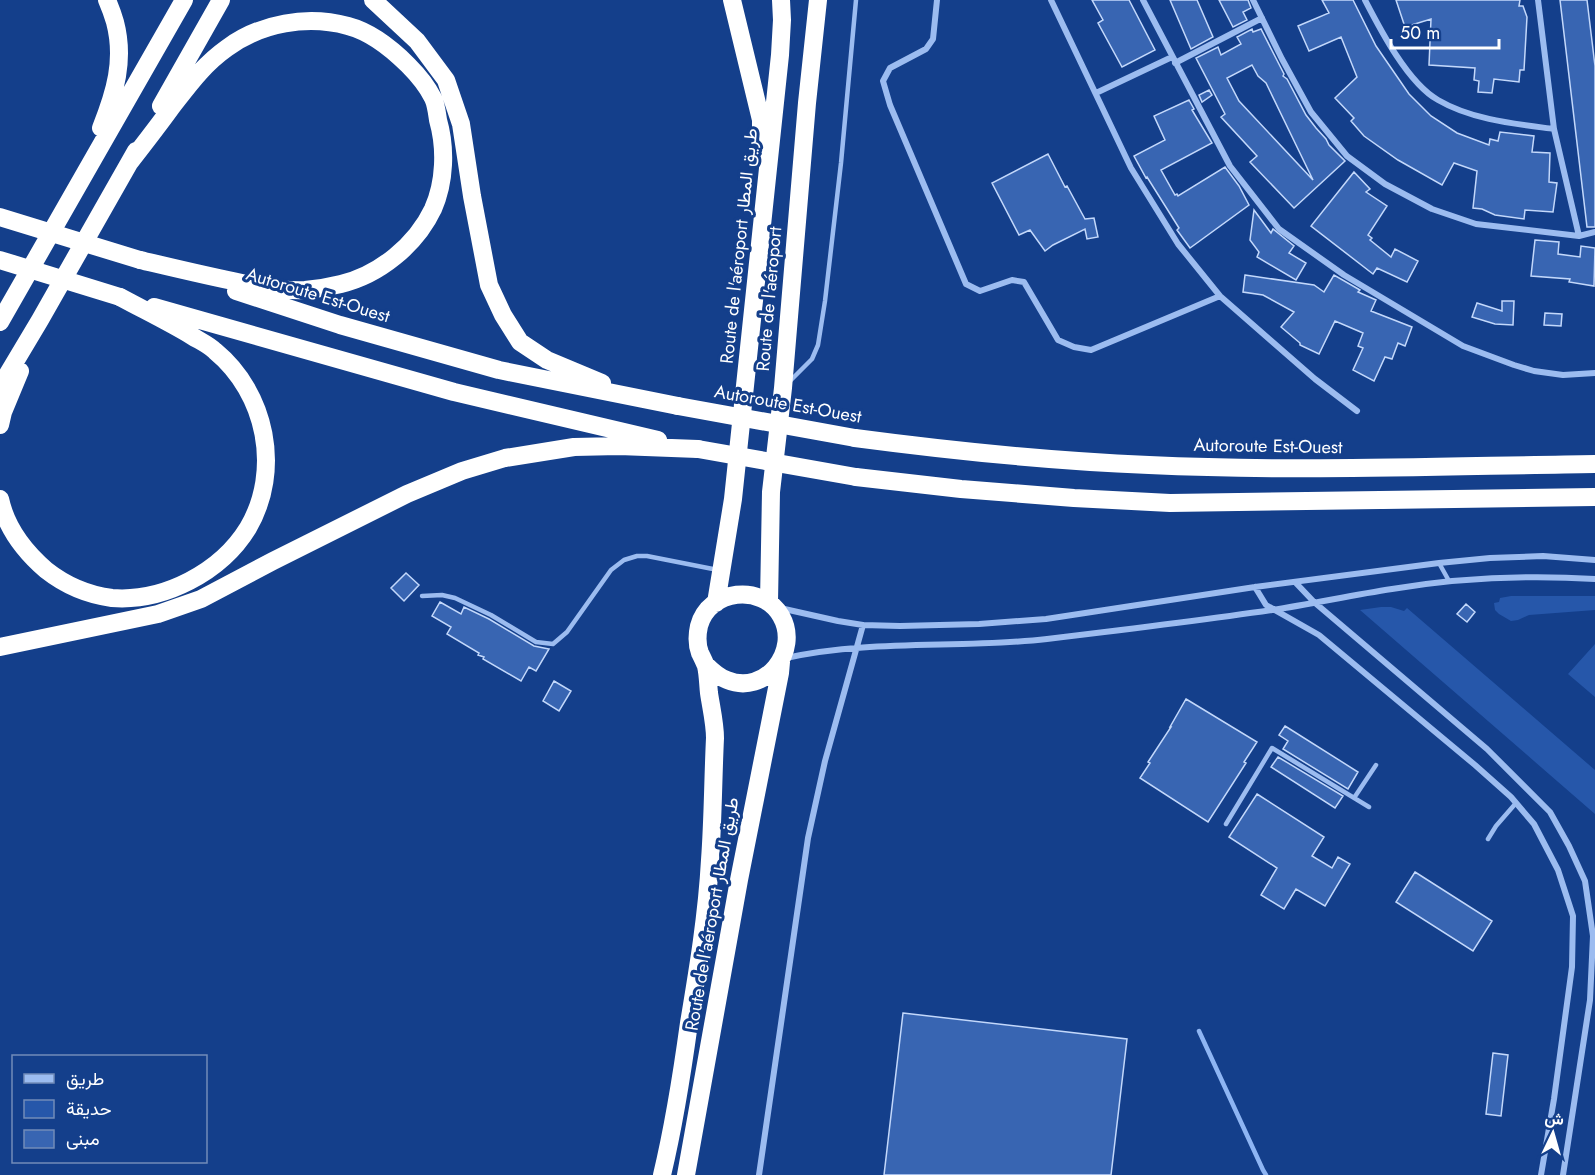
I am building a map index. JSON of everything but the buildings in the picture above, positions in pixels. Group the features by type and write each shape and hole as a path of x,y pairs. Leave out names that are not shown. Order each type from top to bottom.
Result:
{"highway":[{"path":"75,194 114,95 118,72 119,48 115,22 107,0"},
{"path":"0,322 184,0"},
{"path":"0,387 221,0"},
{"path":"373,0 417,41 446,81 461,124 489,285 503,315 520,342 547,360 601,382 678,406"},
{"path":"732,0 761,120 764,211"},
{"name":"Route de l'aéroport طريق المطار","path":"716,603 733,499 780,55 781,0"},
{"path":"807,103 810,0"},
{"name":"Route de l'aéroport","path":"771,605 771,492 783,388 818,0"},
{"path":"130,162 201,69 228,47 254,33 289,22 320,21 349,26 374,38 397,54 417,74 433,98 441,128 444,155 441,180 433,208 418,232 397,255 375,271 342,284 305,290 270,288 140,260"},
{"name":"Autoroute Est-Ouest","path":"0,217 340,325 499,370 855,438 938,449 1150,465 1320,468 1595,464"},
{"path":"0,261 454,392 698,449 856,477 961,489 1170,503 1595,497"},
{"path":"0,499 2,510 15,535 33,559 56,577 82,591 112,597 133,597 163,592 185,583 208,570 230,550 248,528 259,501 266,454 260,417 248,389 215,350 120,297"},
{"path":"0,425 3,412 40,320"},
{"path":"0,647 158,614 201,599 407,494 462,471 505,458 574,447 698,449"},
{"path":"742,594 756,596 771,605 781,616 785,626 787,637 782,660 771,673 758,680 744,683 729,681 716,675 705,664 699,652 697,638 706,612 728,596 742,594"},
{"name":"Route de l'aéroport طريق المطار","path":"686,1175 739,880 782,660"},
{"name":"Route de l'aéroport طريق المطار","path":"662,1175 677,1101 705,925 710,870 715,731 705,664"}],"street":[{"path":"937,0 933,39 926,49 890,68 883,81 890,105 966,284 980,291 1012,280 1024,282 1058,340 1074,347 1091,350 1220,296"},
{"path":"1051,0 1131,168 1178,244 1220,296 1315,379 1357,411"},
{"path":"1143,0 1230,166 1280,230 1344,275 1463,346 1534,370 1563,375 1595,373"},
{"path":"1253,0 1311,112 1347,156 1385,184 1432,209 1476,224 1579,236 1595,232"},
{"path":"1365,0 1381,31 1412,78 1437,100 1477,117 1554,129"},
{"path":"1538,0 1554,129 1579,236"},
{"path":"1096,93 1174,60 1262,18"},
{"path":"771,605 812,616 863,625 1014,622 1439,563 1543,556 1595,560"},
{"path":"782,660 813,652 857,647 1018,642 1273,610 1449,581 1595,579"},
{"path":"1295,582 1314,602 1487,749 1550,812 1585,881 1593,936 1590,1000 1563,1175"},
{"path":"1255,587 1263,601 1273,610 1319,635 1475,765 1516,803 1534,824 1558,870 1573,916 1572,968 1541,1175"},
{"path":"759,1175 808,838 834,728 863,625"}],"lane":[{"path":"783,388 812,359 818,345 841,163 856,0"},
{"path":"422,596 442,595 455,598 491,615 536,642 553,644 567,632 611,570 624,560 647,556 721,571"},
{"path":"1439,563 1449,581"},
{"path":"1226,824 1272,748 1369,807"},
{"path":"1354,798 1376,765"},
{"path":"1488,839 1516,803"}],"green space":[{"path":"1595,596 1595,610 1529,615 1511,621 1495,610 1494,603 1499,602 1500,598"},
{"path":"1381,607 1404,611 1407,608 1595,770 1595,814 1360,610"},
{"path":"1595,644 1595,697 1568,674"}],"waterway":[{"path":"1199,1031 1266,1175"}]}
